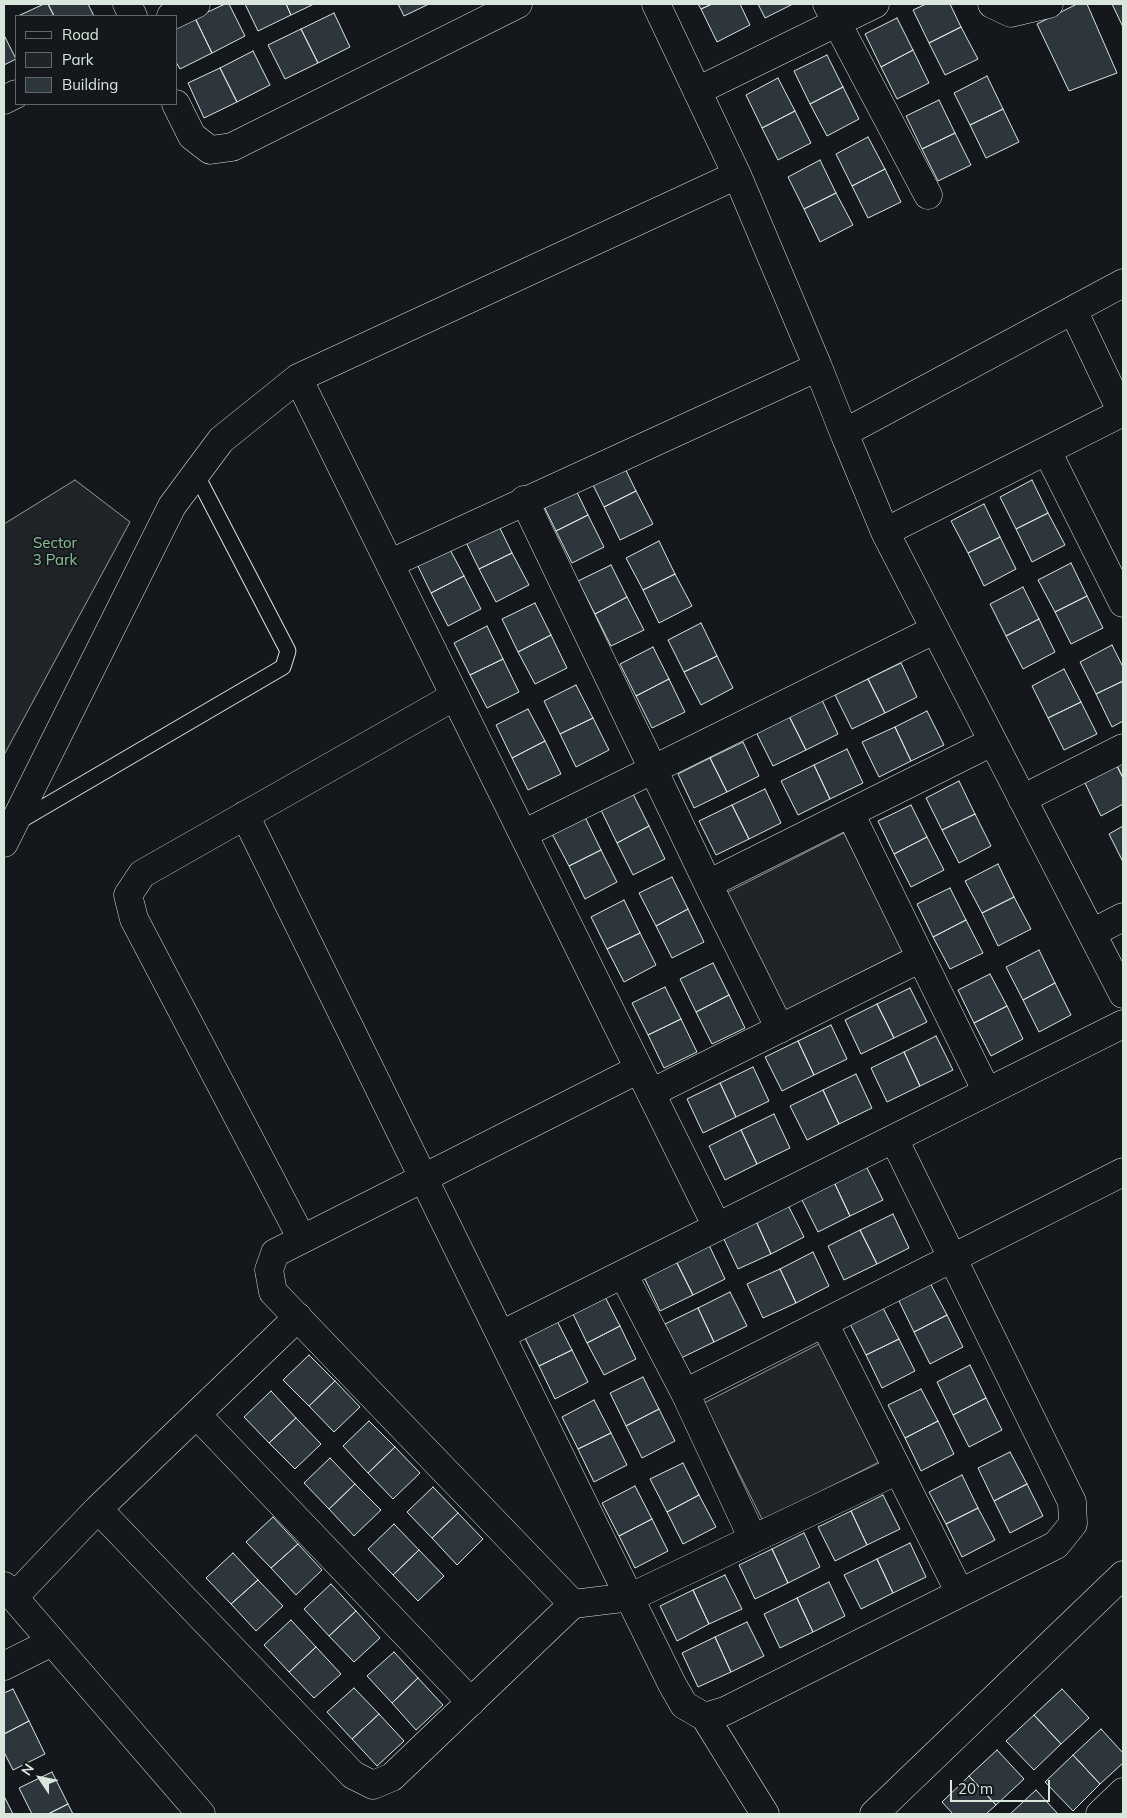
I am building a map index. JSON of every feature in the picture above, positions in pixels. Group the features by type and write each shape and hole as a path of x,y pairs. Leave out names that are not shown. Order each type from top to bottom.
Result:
{"street":[{"path":"126,4 132,15"},
{"path":"173,15 196,4"},
{"path":"176,105 192,136 210,150 232,147 518,4"},
{"path":"656,4 737,175 818,366 885,532 1123,994"},
{"path":"697,91 831,13 875,4"},
{"path":"992,4 1011,13 1049,4"},
{"path":"831,13 928,195"},
{"path":"8,834 172,506 221,440 298,378 737,175"},
{"path":"844,433 1123,283"},
{"path":"885,532 1123,413 1073,310"},
{"path":"391,563 818,366"},
{"path":"298,378 391,563 717,1227"},
{"path":"1047,451 1115,566 1123,603"},
{"path":"524,500 652,770 780,1029"},
{"path":"523,834 934,630"},
{"path":"302,1239 134,919 128,895 142,874 455,696"},
{"path":"708,884 992,742"},
{"path":"1022,799 1123,748"},
{"path":"850,813 987,1092"},
{"path":"245,815 684,1705 705,1717 765,1814"},
{"path":"1092,933 1123,917"},
{"path":"651,1093 921,958"},
{"path":"501,1335 1123,1024"},
{"path":"572,1604 274,1292 269,1270 275,1253 639,1069"},
{"path":"705,1717 725,1711 1056,1545 1073,1524 1072,1502 894,1139"},
{"path":"684,1393 1123,1172"},
{"path":"623,1274 684,1393 753,1539"},
{"path":"201,1814 9,1592 298,1317"},
{"path":"824,1323 960,1593"},
{"path":"197,1414 472,1702"},
{"path":"98,1509 353,1775 373,1785 392,1777 572,1604 631,1597 898,1470"},
{"path":"874,1814 1123,1575"},
{"path":"4,1666 52,1642"},
{"path":"1100,1814 1123,1792"}],"lane":[{"path":"8,834 284,667 288,651 196,474"}],"green space":[{"name":"Sector 3 Park","path":"75,480 130,522 4,755 4,524"},
{"path":"844,833 903,951 785,1011 726,893"},
{"path":"821,1343 881,1461 763,1521 704,1403"}],"building":[{"path":"48,4 54,15 20,15"},
{"path":"48,4 88,4 94,15 54,15"},
{"path":"225,4 229,4 245,36 212,53 195,18"},
{"path":"245,4 286,4 291,15 258,31"},
{"path":"286,4 314,4 291,15"},
{"path":"398,4 429,4 404,16"},
{"path":"698,4 712,4 701,9"},
{"path":"712,4 740,4 750,25 717,42 701,9"},
{"path":"758,4 793,4 765,18"},
{"path":"926,4 950,4 961,27 929,43 913,10"},
{"path":"1077,4 1087,4 1117,73 1069,91 1037,24"},
{"path":"1112,4 1123,4 1123,27"},
{"path":"334,13 350,47 318,63 301,29"},
{"path":"195,18 212,53 180,69 178,66 178,27"},
{"path":"897,18 913,50 881,67 865,34"},
{"path":"961,27 978,59 945,75 929,43"},
{"path":"301,29 318,63 285,79 268,45"},
{"path":"4,35 15,60 4,65"},
{"path":"913,50 929,83 897,99 881,67"},
{"path":"253,51 270,85 237,102 220,68"},
{"path":"827,55 843,87 810,104 794,71"},
{"path":"220,68 237,102 204,118 188,83"},
{"path":"987,76 1003,109 970,125 954,93"},
{"path":"778,78 795,111 762,128 746,95"},
{"path":"843,87 859,119 827,136 810,104"},
{"path":"939,100 955,133 922,149 906,116"},
{"path":"1003,109 1019,142 986,158 970,125"},
{"path":"795,111 811,143 778,160 762,128"},
{"path":"955,133 971,165 938,181 922,149"},
{"path":"868,137 885,169 852,186 836,154"},
{"path":"820,160 836,193 804,209 788,177"},
{"path":"885,169 901,202 868,218 852,186"},
{"path":"836,193 853,225 820,242 804,209"},
{"path":"620,458 636,491 604,507 588,475"},
{"path":"1032,480 1048,513 1016,529 1000,497"},
{"path":"572,482 588,515 556,531 540,498"},
{"path":"636,491 653,524 620,540 604,507"},
{"path":"984,504 1000,537 968,553 951,521"},
{"path":"1048,513 1065,545 1032,562 1016,529"},
{"path":"588,515 604,547 572,563 556,531"},
{"path":"496,520 512,553 479,569 463,536"},
{"path":"1000,537 1016,569 984,586 968,553"},
{"path":"659,541 675,574 643,590 626,558"},
{"path":"447,544 464,576 431,593 415,560"},
{"path":"512,553 529,585 496,602 479,569"},
{"path":"1071,563 1087,596 1055,612 1038,580"},
{"path":"611,565 627,597 595,614 578,581"},
{"path":"675,574 692,606 659,623 643,590"},
{"path":"464,576 481,609 448,626 431,593"},
{"path":"1023,587 1039,619 1006,636 990,604"},
{"path":"1087,596 1103,628 1071,644 1055,612"},
{"path":"627,597 644,630 611,646 595,614"},
{"path":"535,603 551,635 518,652 502,619"},
{"path":"1039,619 1055,652 1023,669 1006,636"},
{"path":"701,623 717,656 684,672 668,640"},
{"path":"487,626 503,659 470,675 454,643"},
{"path":"551,635 567,668 535,684 518,652"},
{"path":"1112,645 1123,667 1123,681 1096,694 1080,662"},
{"path":"653,647 669,679 636,696 620,664"},
{"path":"717,656 733,688 701,705 684,672"},
{"path":"503,659 519,692 487,708 470,675"},
{"path":"901,663 917,697 885,713 868,679"},
{"path":"1064,669 1081,702 1048,718 1032,686"},
{"path":"669,679 685,712 652,728 636,696"},
{"path":"868,679 885,713 852,729 835,695"},
{"path":"1123,681 1123,721 1112,727 1096,694"},
{"path":"576,685 593,718 560,734 544,701"},
{"path":"822,700 838,734 806,750 789,716"},
{"path":"1081,702 1097,734 1064,750 1048,718"},
{"path":"528,709 545,741 512,758 496,725"},
{"path":"927,711 944,745 911,761 895,727"},
{"path":"789,716 806,750 773,766 756,732"},
{"path":"593,718 609,750 576,767 560,734"},
{"path":"895,727 911,761 879,777 862,742"},
{"path":"545,741 561,774 528,790 512,758"},
{"path":"743,742 759,776 727,792 710,758"},
{"path":"847,749 863,783 830,799 814,765"},
{"path":"710,758 727,792 694,808 678,774"},
{"path":"1123,762 1123,778 1117,766"},
{"path":"814,765 830,799 798,815 781,781"},
{"path":"1117,766 1123,778 1123,804 1101,816 1085,783"},
{"path":"959,781 975,814 942,830 926,798"},
{"path":"765,789 781,823 749,839 732,805"},
{"path":"633,794 649,826 617,843 601,810"},
{"path":"732,805 749,839 716,855 699,821"},
{"path":"911,805 927,837 894,854 878,821"},
{"path":"975,814 991,846 959,863 942,830"},
{"path":"585,817 601,850 569,866 552,834"},
{"path":"649,826 665,859 633,875 617,843"},
{"path":"1123,826 1123,862 1109,834"},
{"path":"927,837 944,870 911,887 894,854"},
{"path":"601,850 617,882 585,899 569,866"},
{"path":"998,864 1014,897 982,913 965,881"},
{"path":"672,877 688,909 656,926 639,893"},
{"path":"950,888 966,920 933,937 917,904"},
{"path":"1014,897 1031,929 998,946 982,913"},
{"path":"624,900 640,933 607,949 591,917"},
{"path":"688,909 704,942 672,958 656,926"},
{"path":"966,920 983,953 950,969 933,937"},
{"path":"640,933 656,965 624,982 607,949"},
{"path":"1039,950 1055,983 1023,1000 1006,967"},
{"path":"713,963 729,995 696,1012 680,979"},
{"path":"990,974 1007,1006 974,1023 958,990"},
{"path":"1055,983 1071,1015 1039,1032 1023,1000"},
{"path":"665,987 681,1019 648,1035 632,1003"},
{"path":"910,988 927,1022 894,1038 877,1004"},
{"path":"729,995 745,1028 712,1044 696,1012"},
{"path":"877,1004 894,1038 861,1054 845,1020"},
{"path":"1007,1006 1023,1039 991,1056 974,1023"},
{"path":"681,1019 697,1052 664,1068 648,1035"},
{"path":"831,1025 847,1059 814,1075 798,1041"},
{"path":"936,1036 953,1070 920,1086 904,1052"},
{"path":"798,1041 814,1075 782,1091 765,1057"},
{"path":"904,1052 920,1086 887,1102 871,1068"},
{"path":"753,1067 769,1101 736,1117 720,1083"},
{"path":"856,1074 872,1108 839,1124 823,1090"},
{"path":"720,1083 736,1117 703,1133 687,1099"},
{"path":"823,1090 839,1124 807,1140 790,1106"},
{"path":"774,1114 790,1148 757,1164 741,1130"},
{"path":"741,1130 757,1164 725,1180 709,1146"},
{"path":"866,1166 883,1200 850,1216 834,1182"},
{"path":"834,1182 850,1216 818,1232 801,1198"},
{"path":"787,1203 804,1237 771,1254 755,1219"},
{"path":"893,1214 909,1248 877,1264 860,1230"},
{"path":"755,1219 771,1254 738,1269 722,1235"},
{"path":"860,1230 877,1264 844,1280 828,1246"},
{"path":"709,1245 725,1279 693,1295 676,1261"},
{"path":"813,1252 829,1286 796,1303 780,1269"},
{"path":"676,1261 693,1295 660,1311 644,1277"},
{"path":"780,1269 796,1303 763,1318 747,1284"},
{"path":"930,1283 947,1315 914,1332 898,1299"},
{"path":"730,1292 747,1326 714,1342 698,1308"},
{"path":"603,1293 620,1326 587,1343 571,1310"},
{"path":"882,1306 899,1339 866,1355 849,1322"},
{"path":"698,1308 714,1342 681,1358 665,1324"},
{"path":"947,1315 963,1347 930,1364 914,1332"},
{"path":"555,1317 572,1350 539,1366 523,1334"},
{"path":"620,1326 636,1359 604,1375 587,1343"},
{"path":"899,1339 915,1371 882,1388 866,1355"},
{"path":"572,1350 588,1382 555,1399 539,1366"},
{"path":"309,1355 335,1381 309,1406 283,1380"},
{"path":"970,1365 986,1398 953,1415 937,1382"},
{"path":"643,1377 659,1409 626,1426 610,1393"},
{"path":"335,1381 360,1407 334,1432 309,1406"},
{"path":"921,1389 938,1421 905,1438 888,1405"},
{"path":"271,1391 296,1418 269,1443 244,1417"},
{"path":"986,1398 1002,1430 969,1447 953,1415"},
{"path":"594,1400 611,1433 578,1449 562,1417"},
{"path":"659,1409 675,1441 642,1458 626,1426"},
{"path":"296,1418 321,1444 295,1469 269,1443"},
{"path":"369,1421 395,1447 368,1473 343,1446"},
{"path":"938,1421 954,1454 921,1471 905,1438"},
{"path":"611,1433 627,1465 594,1482 578,1449"},
{"path":"395,1447 420,1473 393,1499 368,1473"},
{"path":"1010,1452 1027,1484 994,1501 978,1468"},
{"path":"330,1458 355,1484 329,1509 304,1483"},
{"path":"683,1463 699,1495 667,1512 650,1479"},
{"path":"962,1475 978,1508 946,1524 929,1492"},
{"path":"355,1484 381,1510 354,1536 329,1509"},
{"path":"1027,1484 1043,1516 1010,1533 994,1501"},
{"path":"635,1486 652,1519 619,1536 602,1503"},
{"path":"433,1487 458,1513 432,1538 407,1512"},
{"path":"699,1495 716,1527 683,1544 667,1512"},
{"path":"883,1495 900,1529 867,1545 851,1511"},
{"path":"978,1508 995,1540 962,1557 946,1524"},
{"path":"851,1511 867,1545 835,1561 818,1527"},
{"path":"458,1513 483,1539 457,1565 432,1538"},
{"path":"273,1517 298,1544 271,1568 246,1542"},
{"path":"652,1519 668,1551 635,1568 619,1536"},
{"path":"394,1524 419,1550 393,1575 368,1549"},
{"path":"804,1533 820,1567 788,1583 772,1549"},
{"path":"910,1543 926,1577 893,1593 877,1559"},
{"path":"298,1544 322,1570 296,1595 271,1568"},
{"path":"772,1549 788,1583 755,1599 739,1565"},
{"path":"419,1550 444,1576 418,1601 393,1575"},
{"path":"233,1553 258,1580 231,1604 206,1578"},
{"path":"877,1559 893,1593 861,1609 844,1575"},
{"path":"725,1575 742,1609 709,1624 693,1590"},
{"path":"258,1580 283,1606 256,1631 231,1604"},
{"path":"829,1582 845,1616 813,1632 797,1598"},
{"path":"331,1584 356,1611 329,1636 304,1609"},
{"path":"693,1590 709,1624 677,1641 660,1606"},
{"path":"797,1598 813,1632 780,1648 764,1614"},
{"path":"356,1611 380,1638 354,1662 329,1636"},
{"path":"291,1620 316,1647 289,1672 264,1645"},
{"path":"747,1622 764,1656 731,1672 715,1637"},
{"path":"715,1637 731,1672 698,1687 682,1653"},
{"path":"316,1647 341,1674 314,1698 289,1672"},
{"path":"394,1652 418,1678 392,1703 367,1676"},
{"path":"418,1678 443,1705 416,1730 392,1703"},
{"path":"354,1688 379,1714 352,1739 327,1712"},
{"path":"13,1689 29,1721 4,1734 4,1693"},
{"path":"1062,1689 1089,1718 1061,1744 1034,1715"},
{"path":"379,1714 404,1741 377,1766 352,1739"},
{"path":"1034,1715 1061,1744 1034,1770 1006,1741"},
{"path":"29,1721 45,1754 13,1770 4,1752 4,1734"},
{"path":"1101,1729 1123,1753 1123,1763 1100,1784 1073,1755"},
{"path":"997,1750 1024,1779 996,1805 969,1776"},
{"path":"1073,1755 1100,1784 1073,1811 1045,1782"},
{"path":"52,1772 68,1804 48,1814 32,1814 19,1788"},
{"path":"969,1776 996,1805 986,1814 953,1814 942,1802"},
{"path":"1036,1790 1058,1814 1010,1814"},
{"path":"4,1796 13,1814 4,1814"},
{"path":"68,1804 73,1814 48,1814"}]}
